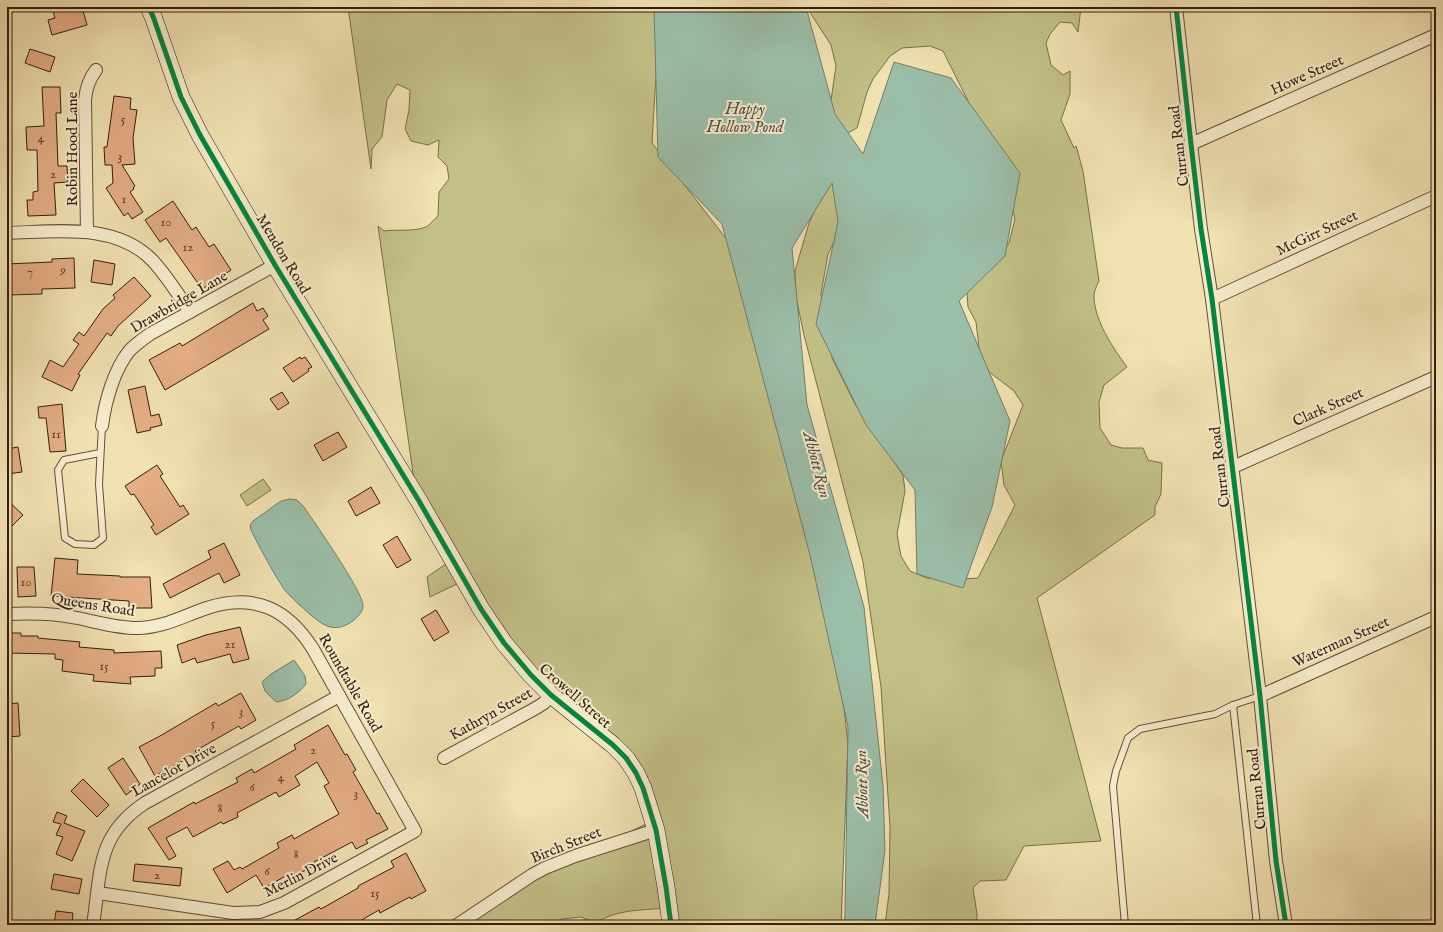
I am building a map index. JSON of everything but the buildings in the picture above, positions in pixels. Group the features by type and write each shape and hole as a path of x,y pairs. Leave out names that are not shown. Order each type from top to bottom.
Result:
{"street":[{"name":"Mendon Road","path":"149,7 181,97 200,135 274,265 420,501"},
{"name":"Curran Road","path":"1176,7 1201,229 1212,299 1260,696 1276,861 1286,925"},
{"name":"Howe Street","path":"1191,144 1436,35"},
{"name":"Robin Hood Lane","path":"87,232 85,100 86,89 90,78 96,70"},
{"name":"McGirr Street","path":"1212,299 1436,196"},
{"path":"7,233 87,232 114,237 127,243 151,259 172,285 190,312"},
{"name":"Drawbridge Lane","path":"102,426 105,406 118,370 129,351 138,342 274,265"},
{"name":"Clark Street","path":"1233,467 1436,377"},
{"name":"Crowell Street","path":"420,501 492,627 516,658 551,695 613,745 626,758 636,773 656,830 671,925"},
{"name":"Roundtable Road","path":"219,605 247,602 258,604 268,607 289,620 299,629 306,638 340,696 415,832"},
{"name":"Queens Road","path":"7,614 36,613 61,615 111,626 139,628 163,625 206,608 219,605"},
{"name":"Waterman Street","path":"1260,696 1436,617"},
{"name":"Kathryn Street","path":"444,758 536,708 544,703 551,695"},
{"name":"Lancelot Drive","path":"93,925 102,866 107,845 119,825 134,810 340,696"},
{"name":"Birch Street","path":"461,924 532,875 545,868 589,851 656,830"},
{"name":"Merlin Drive","path":"98,893 233,913 260,912 284,904 415,832"}],"lane":[{"path":"100,453 64,460 58,470 65,538 75,544 94,545 103,538 99,484 102,426"},
{"path":"1125,925 1113,786 1116,771 1128,738 1140,729 1215,714 1233,705 1260,696"},
{"path":"1233,705 1256,925"}],"shaded area":[{"path":"348,7 660,7 652,143 731,245 837,645 848,744 841,925 671,925 668,908 619,913 602,920 595,925 591,925 588,920 581,917 562,919 554,925 475,925 474,913 566,863 648,823 642,785 554,695 463,581 430,597 427,577 453,559 416,494 378,226 384,231 421,229 428,226 438,216 439,192 449,179 447,166 438,157 439,140 428,145 411,141 405,129 409,110 410,90 397,84 387,100 382,137 372,149 371,169"},
{"path":"808,7 1081,7 1078,32 1072,23 1060,22 1050,34 1046,43 1051,65 1063,75 1070,71 1070,94 1061,120 1074,148 1076,146 1083,171 1099,281 1094,294 1097,315 1105,333 1127,367 1104,385 1099,402 1100,428 1111,445 1122,448 1143,448 1148,460 1162,463 1161,494 1155,507 1155,515 1037,598 1101,841 1024,846 1006,880 980,881 973,888 977,925 885,925 889,894 890,827 881,687 863,562 804,335 796,297 795,271 809,223 831,176 842,163 838,234 828,254 821,294 832,358 855,404 903,475 905,491 897,534 901,556 910,571 927,578 949,580 978,578 1015,505 1004,485 1001,461 1023,405 1014,391 988,371 980,356 976,322 968,307 967,293 975,276 1001,255 1009,243 1015,219 1007,186 970,105 943,51 930,46 902,48 890,56 873,79 867,92 857,128 848,133 838,130 831,100 836,66 831,45"},
{"path":"263,479 271,490 247,506 240,495"}],"water":[{"name":"Happy Hollow Pond","path":"654,7 806,7 835,114 863,154 894,62 951,78 1020,173 1005,256 959,301 1010,421 992,507 963,588 917,574 915,490 866,425 816,324 838,222 832,183 792,248 807,405 864,607 883,786 885,850 875,925 842,925 845,917 848,727 810,555 722,224 658,157"},
{"path":"289,499 297,500 304,507 356,587 363,609 360,614 350,623 340,627 325,625 291,597 275,575 251,530 250,525 253,521 281,501"},
{"path":"294,660 305,676 306,684 293,696 276,702 265,691 262,682 271,674"}],"cycle path":[{"path":"149,7 181,97 200,135 275,265 419,501 481,609 504,643 531,675 551,695 613,745 626,758 636,773 643,788 656,830 671,925"},
{"path":"1176,7 1201,229 1212,299 1260,696 1276,861 1286,925"}],"water label":[{"name":"Abbott Run","path":"816,465"},
{"name":"Abbott Run","path":"863,784"}]}
